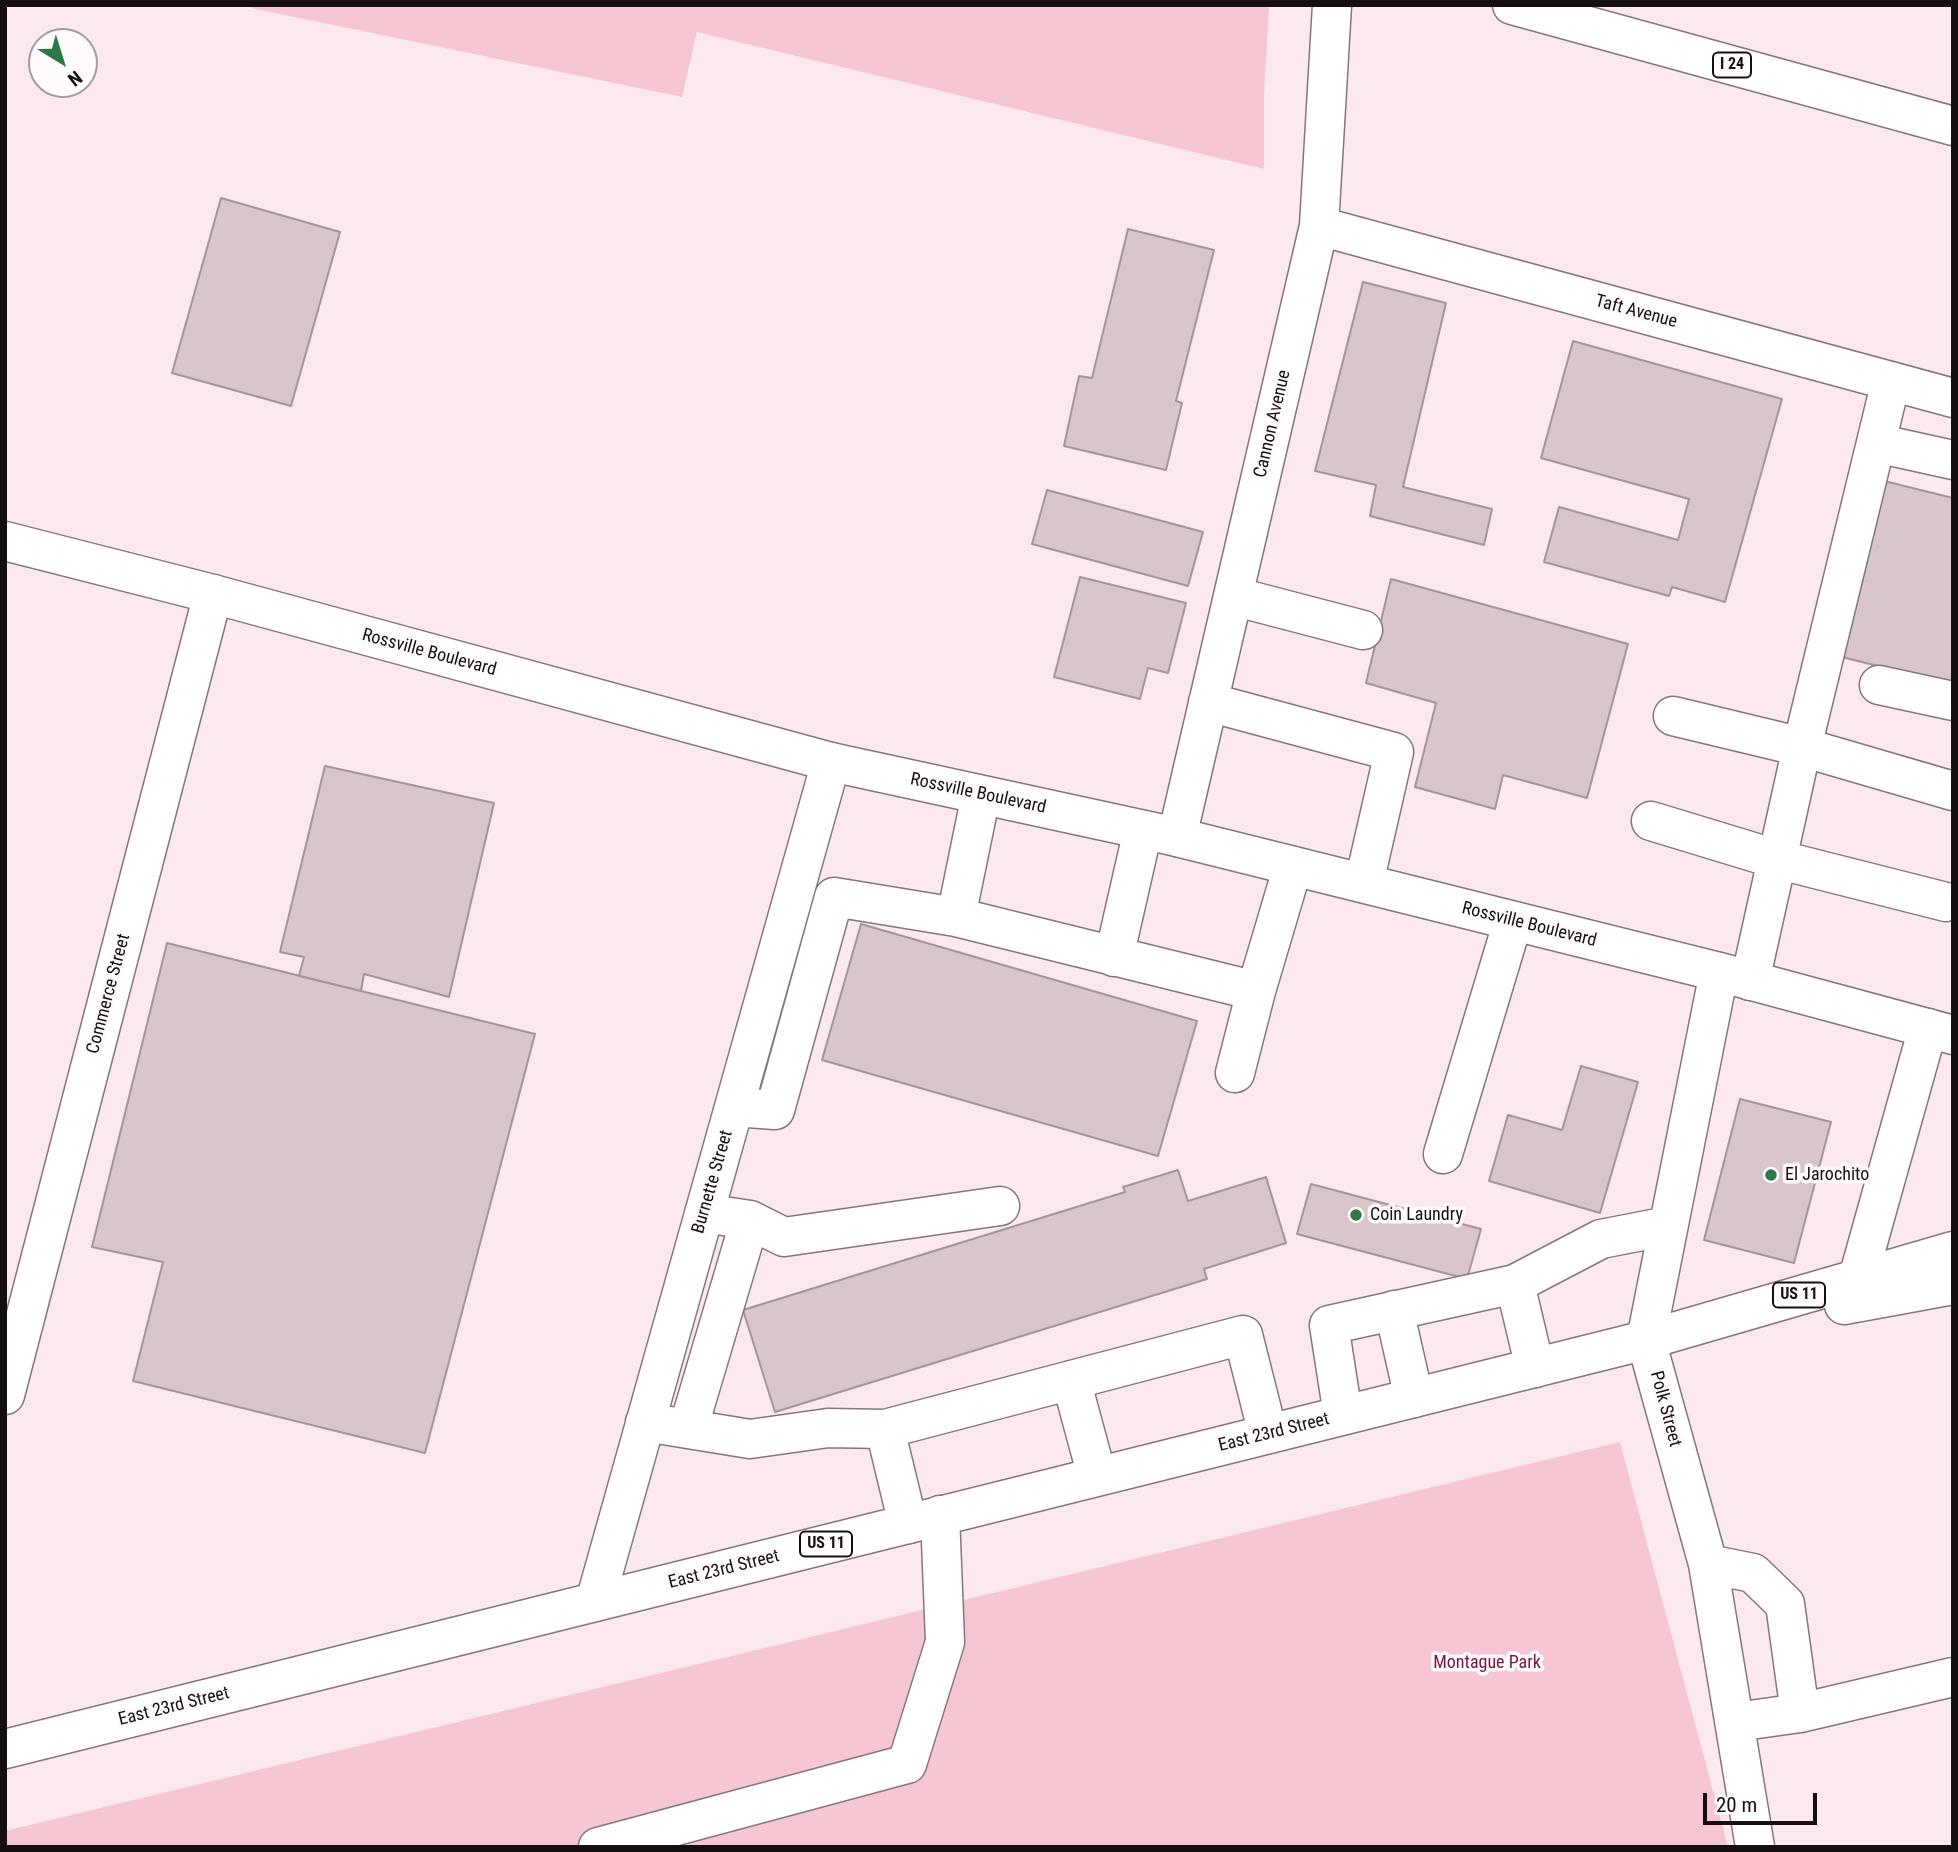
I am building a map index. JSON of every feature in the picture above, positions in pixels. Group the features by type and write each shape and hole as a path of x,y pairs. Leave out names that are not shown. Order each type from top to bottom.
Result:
{"main road":[{"name":"Cannon Avenue","path":"1114,957 1208,702 1319,226 1332,5"},
{"name":"I 24","path":"1512,5 1953,125"},
{"name":"Taft Avenue","path":"1319,226 1953,398"},
{"name":"Polk Street","path":"1755,1847 1708,1564 1646,1340 1668,1226 1735,976 1776,859 1891,381"},
{"path":"1876,443 1953,460"},
{"name":"Rossville Boulevard","path":"5,541 213,594 831,762 1160,833 1735,976 1941,1031"},
{"name":"Commerce Street","path":"5,1395 213,594"},
{"path":"1233,596 1363,631"},
{"path":"1879,685 1953,701"},
{"path":"1208,702 1394,752 1364,883"},
{"path":"1673,716 1802,747 1953,791"},
{"name":"Burnette Street","path":"595,1602 831,762"},
{"path":"956,917 981,795"},
{"path":"1651,821 1776,859 1946,902"},
{"path":"1235,1073 1293,866"},
{"path":"795,891 956,917 1256,991"},
{"path":"734,1107 775,1110 834,897"},
{"path":"1443,1154 1513,921"},
{"path":"1858,1278 1941,1031"},
{"path":"704,1213 750,1220 784,1237 1000,1206"},
{"path":"688,1429 750,1220"},
{"path":"1343,1415 1329,1325 1515,1284 1601,1239 1668,1226"},
{"name":"East 23rd Street","path":"5,1749 1646,1340 1953,1251"},
{"path":"1515,1284 1535,1368"},
{"name":"East 23rd Street","path":"1646,1340 1953,1285"},
{"path":"1394,1310 1414,1398"},
{"path":"645,1422 750,1439 828,1428 885,1429 1243,1335 1268,1434"},
{"path":"1071,1380 1097,1476"},
{"path":"598,1847 907,1764 945,1642 924,1519 885,1429"},
{"path":"1708,1564 1754,1573 1785,1604 1800,1713"},
{"path":"1736,1722 1800,1713 1953,1677"}],"green space":[{"path":"252,5 1263,5 1269,7 1264,94 1264,169 697,32 682,97 251,8"},
{"name":"Montague Park","path":"1620,1442 1728,1847 5,1847 5,1831"}],"building":[{"path":"221,198 340,232 291,406 172,373"},
{"path":"1128,229 1214,250 1176,401 1182,403 1166,470 1064,446 1079,376 1092,378"},
{"path":"1363,282 1446,303 1403,487 1492,509 1484,545 1370,516 1376,485 1315,471"},
{"path":"1573,341 1782,399 1725,602 1672,587 1669,596 1544,562 1559,507 1678,540 1689,499 1541,458"},
{"path":"1876,479 1953,498 1953,685 1830,654"},
{"path":"1047,490 1203,532 1188,586 1032,544"},
{"path":"1080,577 1186,603 1168,673 1148,668 1140,699 1054,677"},
{"path":"1391,579 1628,644 1587,798 1503,775 1495,809 1415,787 1436,703 1366,683"},
{"path":"325,766 494,803 449,997 364,974 361,991 299,976 304,957 280,952"},
{"path":"861,924 1197,1021 1158,1156 822,1060"},
{"path":"167,943 535,1034 425,1453 133,1381 163,1262 92,1247"},
{"path":"1581,1066 1638,1082 1600,1213 1489,1181 1508,1115 1562,1130"},
{"path":"1740,1099 1831,1122 1794,1263 1704,1240"},
{"path":"1178,1170 1188,1201 1266,1177 1286,1243 1204,1269 1207,1279 775,1412 743,1310 1125,1192 1123,1187"},
{"path":"1311,1184 1481,1229 1467,1279 1297,1234"}],"place":[{"name":"El Jarochito","path":"1771,1175"},
{"name":"Coin Laundry","path":"1356,1215"}]}
